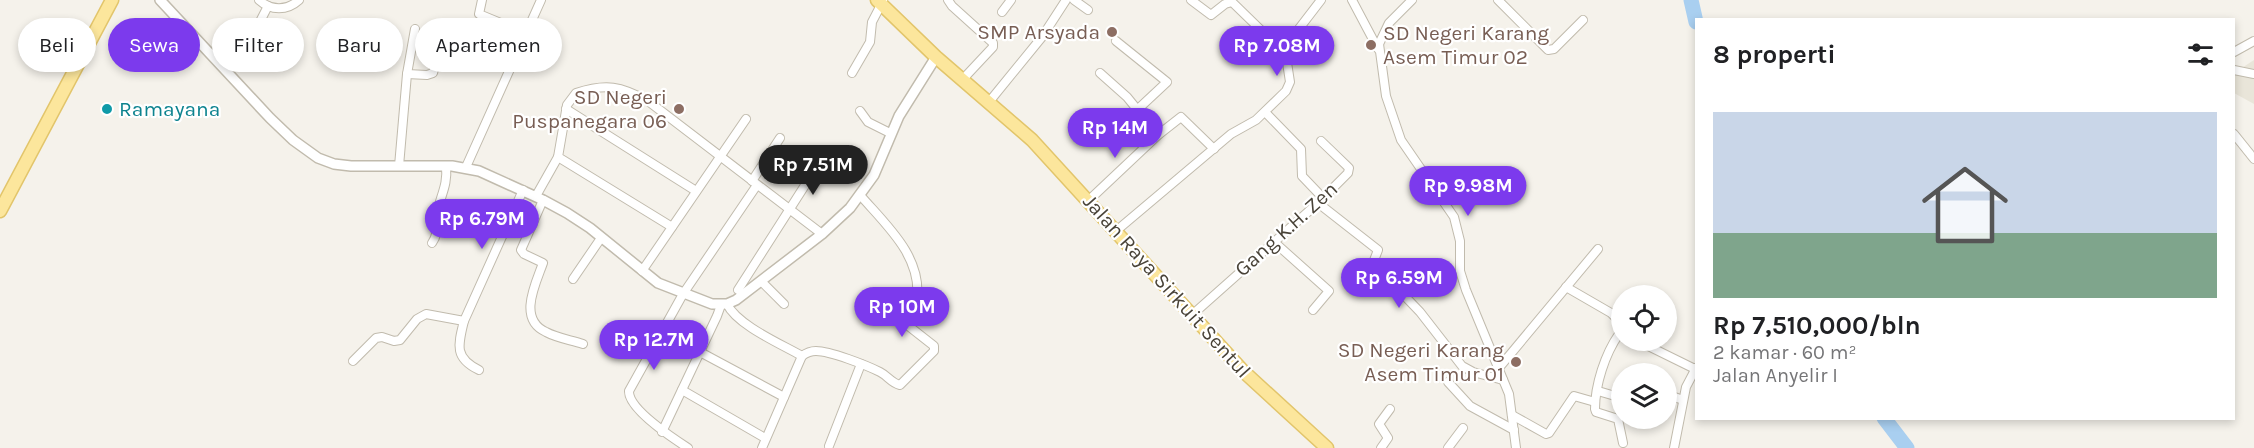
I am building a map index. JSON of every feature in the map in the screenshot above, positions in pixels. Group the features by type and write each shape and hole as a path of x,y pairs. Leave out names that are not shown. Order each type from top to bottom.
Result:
{"main road":[{"path":"0,211 112,0"},
{"name":"Jalan Raya Sirkuit Sentul","path":"881,1 936,57 1032,140 1261,389 1328,448"}],"street":[{"path":"160,0 239,86 307,151 334,164 362,167 466,167 492,176 567,213 658,284 683,294 724,304 744,322 802,356"},
{"path":"259,0 268,6 283,9 299,0"},
{"path":"482,0 479,14 489,18"},
{"path":"534,18 541,0"},
{"path":"948,0 993,43 993,47 963,79"},
{"path":"1002,12 1011,0"},
{"path":"989,102 1042,37 1066,0"},
{"path":"1074,0 1088,10"},
{"path":"1191,0 1210,15 1222,2 1232,2 1266,35 1265,43 1270,50 1278,56 1286,56"},
{"path":"1116,231 1231,134 1252,123 1289,87 1290,78 1286,56 1289,39 1321,0"},
{"path":"1352,0 1379,50 1386,96 1401,140 1454,217 1460,236 1460,271 1510,399 1516,448"},
{"path":"1379,50 1386,29 1412,0"},
{"path":"1498,0 1548,50 1554,49 1583,20"},
{"path":"852,73 870,42 871,27 881,1"},
{"path":"262,18 268,6"},
{"path":"399,166 406,74 415,29"},
{"path":"1116,40 1167,82 1137,110"},
{"path":"2235,51 2254,41"},
{"path":"662,432 724,304 761,281 822,234 860,195 874,175 890,133 936,57"},
{"path":"2235,70 2254,74"},
{"path":"406,74 427,75 433,72"},
{"path":"466,167 510,72"},
{"path":"1100,73 1127,97 1158,135"},
{"path":"583,344 543,332 537,326 531,310 531,297 543,263 524,254 521,250 558,157 566,109 571,97 582,91 613,86 629,90 648,101 822,234"},
{"path":"566,109 696,191"},
{"path":"860,111 868,122 890,133"},
{"path":"1265,112 1301,149 1302,176 1320,200 1378,250 1374,262 1420,312 1462,366 1473,372 1503,380"},
{"path":"1088,201 1158,135 1181,117 1214,149"},
{"path":"642,271 746,119"},
{"path":"2235,135 2254,159"},
{"path":"688,448 662,432 631,400 629,391 683,294 780,138"},
{"name":"Gang K.H. Zen","path":"1192,315 1320,200 1349,170 1341,158 1321,141"},
{"path":"558,157 672,227"},
{"path":"432,243 437,237 437,214 446,187 446,166"},
{"path":"738,290 816,168"},
{"path":"479,370 466,363 460,351 459,342 464,321 524,190"},
{"path":"762,448 802,356 817,351 861,364 881,372 894,383 902,384 933,353 934,348 906,324 917,299 917,276 910,259 896,236 860,195"},
{"path":"573,279 601,238"},
{"path":"1273,241 1329,291 1313,310"},
{"path":"1498,369 1598,249"},
{"path":"761,281 784,304"},
{"path":"1566,287 1611,313"},
{"path":"353,361 376,338 400,340 422,315 429,314 464,321"},
{"path":"1611,351 1605,362 1595,402 1596,412 1618,419 1623,443"},
{"path":"1659,351 1695,369"},
{"path":"700,352 784,397"},
{"path":"829,446 861,364"},
{"path":"1674,448 1683,400 1688,383 1695,371"},
{"path":"1448,382 1470,406 1514,430"},
{"path":"682,390 765,438"},
{"path":"1598,391 1611,395"},
{"path":"1512,415 1550,434 1574,396 1595,402"},
{"path":"1677,398 1683,400"},
{"path":"1381,448 1388,438 1379,424 1390,410"},
{"path":"1448,448 1463,428"}],"shaded area":[{"path":"2254,60 2254,104 2235,94 2235,72"}],"waterway":[{"path":"1691,0 1695,18"},
{"path":"1886,420 1907,448"}],"place":[{"name":"SMP Arsyada","path":"1112,32"},
{"name":"SD Negeri Karang Asem Timur 02","path":"1371,45"},
{"name":"Ramayana","path":"107,109"},
{"name":"SD Negeri Puspanegara 06","path":"679,109"},
{"name":"SD Negeri Karang Asem Timur 01","path":"1516,362"}]}
